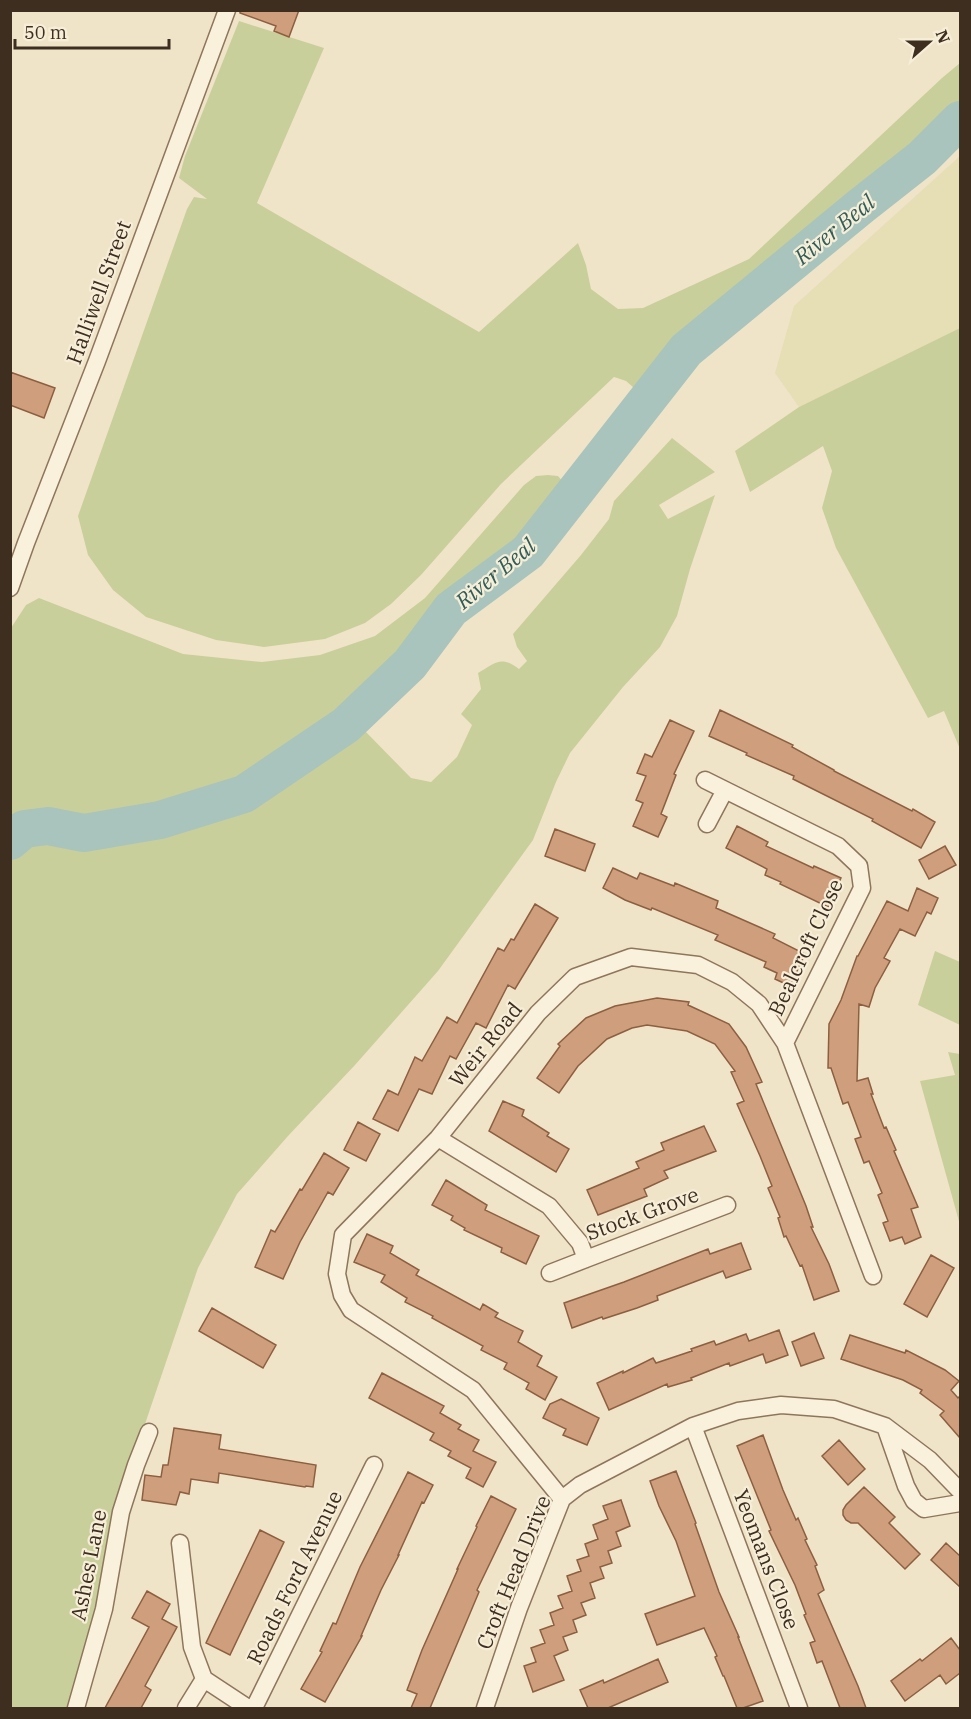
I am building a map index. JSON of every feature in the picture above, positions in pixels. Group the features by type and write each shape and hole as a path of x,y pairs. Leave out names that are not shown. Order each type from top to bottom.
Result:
{"street":[{"name":"Halliwell Street","path":"10,588 18,540 97,361 227,10"},
{"name":"Bealcroft Close","path":"705,780 838,846 859,866 862,888 785,1043"},
{"path":"707,824 725,790"},
{"name":"Weir Road","path":"562,1499 473,1390 351,1310 342,1295 337,1274 343,1235 438,1138 538,1013 575,977 631,957 698,966 732,982 759,1004 785,1043 873,1276"},
{"name":"Stock Grove","path":"438,1138 549,1206 580,1243 586,1259 728,1205"},
{"path":"550,1273 586,1259"},
{"name":"Croft Head Drive","path":"486,1708 519,1608 562,1499 580,1485 693,1426 738,1411 781,1405 834,1409 885,1426 930,1460 960,1491"},
{"name":"Yeomans Close","path":"693,1426 799,1708"},
{"path":"885,1426 906,1486 914,1501 924,1509 960,1503"},
{"name":"Ashes Lane","path":"76,1708 104,1609 121,1512 135,1466 149,1432"},
{"name":"Roads Ford Avenue","path":"254,1708 374,1465"},
{"path":"180,1543 192,1647 204,1679 248,1708"},
{"path":"186,1708 204,1679"}],"shaded area":[{"path":"960,156 960,328 799,407 775,373 794,306"}],"green space":[{"path":"239,21 324,48 257,203 479,332 578,243 591,289 618,309 643,308 749,259 960,63 960,104 898,164 680,346 641,394 626,381 614,377 501,484 421,575 391,604 365,623 325,639 264,647 216,640 146,617 113,590 88,555 78,516 187,209 194,197 207,199 179,178 185,156"},
{"path":"960,328 960,749 944,711 928,718 836,548 822,508 832,471 823,446 750,492 735,451 799,407"},
{"path":"672,438 715,472 659,505 668,519 715,495 677,616 660,647 623,687 570,753 533,840 438,971 237,1194 198,1268 128,1474 104,1589 72,1708 11,1708 11,854 22,845 45,838 82,844 98,842 214,819 250,809 295,774 364,730 411,778 431,782 457,757 472,725 461,714 481,689 478,673 498,662 507,662 519,669 527,661 517,647 513,634 609,519 614,501"},
{"path":"536,476 558,476 571,491 461,591 421,641 346,717 244,788 142,817 81,825 49,812 23,815 11,824 11,628 26,605 39,598 183,654 262,662 320,655 375,636 425,598 524,485"},
{"path":"935,951 960,962 960,1025 918,1005"},
{"path":"948,1052 960,1054 960,1225 920,1081 955,1075"}],"building":[{"path":"240,10 299,10 289,37 274,31 276,26 240,13"},
{"path":"10,372 55,388 44,418 10,405"},
{"path":"720,710 793,745 792,747 834,771 935,822 921,848 872,821 873,819 793,779 794,776 709,736"},
{"path":"670,720 694,731 674,774 676,775 661,814 667,817 658,837 633,826 643,803 636,800 646,776 637,773 645,754 652,757"},
{"path":"737,826 768,842 766,846 841,878 828,907 780,884 781,882 765,875 767,869 726,848"},
{"path":"555,829 595,844 585,871 545,856"},
{"path":"945,846 956,865 929,879 919,860"},
{"path":"613,868 637,879 640,873 674,886 675,883 718,901 716,908 775,934 773,938 805,954 790,986 775,979 777,973 764,967 766,962 715,940 718,935 652,908 651,910 625,900 603,888"},
{"path":"917,888 938,898 931,914 927,912 915,936 900,929 884,958 890,961 875,988 869,1007 859,1004 857,1081 868,1078 873,1094 871,1094 884,1128 886,1127 896,1150 894,1151 918,1207 911,1209 921,1237 905,1244 902,1237 890,1241 883,1223 888,1221 878,1195 882,1193 869,1161 864,1163 855,1139 861,1137 848,1102 843,1104 831,1068 828,1068 829,1024 841,1000 857,956 887,901 908,911"},
{"path":"535,904 558,918 515,989 508,985 486,1028 476,1023 456,1059 450,1056 432,1094 419,1089 398,1131 373,1119 388,1090 398,1095 415,1057 422,1061 447,1017 457,1023 498,948 504,951 511,939 514,940"},
{"path":"657,998 689,1002 688,1005 729,1024 746,1047 762,1082 756,1084 806,1206 813,1227 811,1227 839,1291 814,1300 802,1265 800,1266 786,1236 784,1237 778,1218 780,1217 768,1188 772,1186 737,1104 744,1101 731,1072 735,1071 715,1044 687,1031 647,1025 632,1028 607,1039 578,1066 559,1093 537,1078 560,1046 558,1044 586,1018 615,1006"},
{"path":"503,1101 524,1110 522,1116 549,1133 547,1136 569,1149 556,1172 489,1131"},
{"path":"358,1122 380,1134 366,1161 344,1150"},
{"path":"704,1126 716,1151 664,1171 668,1178 644,1189 647,1196 598,1215 587,1190 639,1168 636,1162 664,1150 661,1143"},
{"path":"324,1153 349,1168 333,1195 328,1192 300,1242 283,1279 255,1267 271,1230 275,1232"},
{"path":"446,1180 487,1205 485,1210 539,1236 526,1264 501,1252 502,1248 464,1230 465,1228 451,1220 453,1216 432,1205"},
{"path":"367,1234 393,1246 390,1253 419,1270 416,1275 480,1310 483,1304 498,1313 495,1317 523,1331 518,1342 542,1356 537,1366 557,1377 545,1400 526,1389 529,1383 504,1369 507,1363 481,1350 483,1346 432,1318 433,1316 405,1302 407,1298 381,1282 385,1275 354,1262"},
{"path":"741,1243 751,1269 726,1278 723,1271 657,1296 658,1300 637,1308 572,1328 564,1303 708,1249 710,1254"},
{"path":"931,1255 954,1268 927,1317 904,1304"},
{"path":"212,1308 276,1345 263,1368 199,1331"},
{"path":"779,1330 788,1355 766,1363 763,1354 730,1366 729,1363 691,1378 692,1380 668,1387 667,1384 609,1410 597,1383 653,1358 656,1363 714,1341 716,1345 746,1334 749,1341"},
{"path":"814,1333 824,1358 801,1366 792,1342"},
{"path":"850,1335 905,1353 906,1350 945,1370 959,1381 951,1390 958,1398 960,1396 960,1438 940,1415 944,1411 920,1393 922,1390 903,1380 841,1359"},
{"path":"382,1373 444,1406 440,1413 461,1425 458,1429 479,1440 473,1451 496,1462 483,1487 466,1478 471,1468 448,1456 451,1451 430,1440 434,1433 369,1398"},
{"path":"561,1399 599,1418 587,1445 563,1435 566,1429 543,1418 550,1404"},
{"path":"174,1428 221,1435 219,1449 316,1465 313,1487 219,1473 218,1483 191,1479 189,1494 180,1492 176,1505 142,1500 145,1475 161,1477 163,1465 168,1465"},
{"path":"763,1435 783,1490 796,1520 798,1518 817,1565 815,1566 824,1590 818,1594 866,1708 840,1708 822,1661 817,1663 810,1643 815,1641 804,1615 806,1614 769,1531 771,1530 737,1446"},
{"path":"839,1440 865,1469 848,1485 822,1456"},
{"path":"676,1471 719,1592 763,1701 743,1708 737,1708 704,1628 657,1645 645,1614 695,1596 676,1541 650,1481"},
{"path":"408,1472 433,1485 424,1503 422,1502 362,1636 325,1702 301,1689 322,1652 320,1651 333,1623 336,1624 360,1567"},
{"path":"864,1487 895,1517 889,1523 920,1554 905,1569 858,1523 851,1523 843,1515 846,1505"},
{"path":"491,1496 516,1509 477,1590 479,1592 430,1708 411,1708 417,1694 407,1690 422,1650"},
{"path":"621,1500 630,1526 616,1532 621,1546 608,1551 612,1563 600,1567 604,1578 590,1583 595,1598 581,1603 586,1615 573,1620 577,1632 563,1637 568,1650 554,1656 564,1680 533,1692 524,1666 536,1662 531,1648 545,1643 540,1630 554,1625 550,1613 563,1608 558,1596 572,1591 567,1576 581,1571 577,1560 589,1556 585,1544 598,1539 593,1525 608,1519 603,1506"},
{"path":"260,1530 284,1542 230,1655 206,1643"},
{"path":"946,1543 960,1556 960,1587 931,1560"},
{"path":"147,1591 170,1604 162,1619 177,1627 145,1686 151,1690 141,1708 105,1708 149,1627 132,1618"},
{"path":"951,1638 960,1650 960,1673 946,1684 940,1675 905,1701 891,1681 920,1659 922,1661"},
{"path":"658,1659 668,1682 608,1708 588,1708 580,1690 603,1680 604,1683"}],"waterway":[{"name":"River Beal","path":"10,841 24,829 48,826 84,833 160,820 244,794 346,725 410,664 451,609 528,552 686,350 922,158 960,120"}]}
